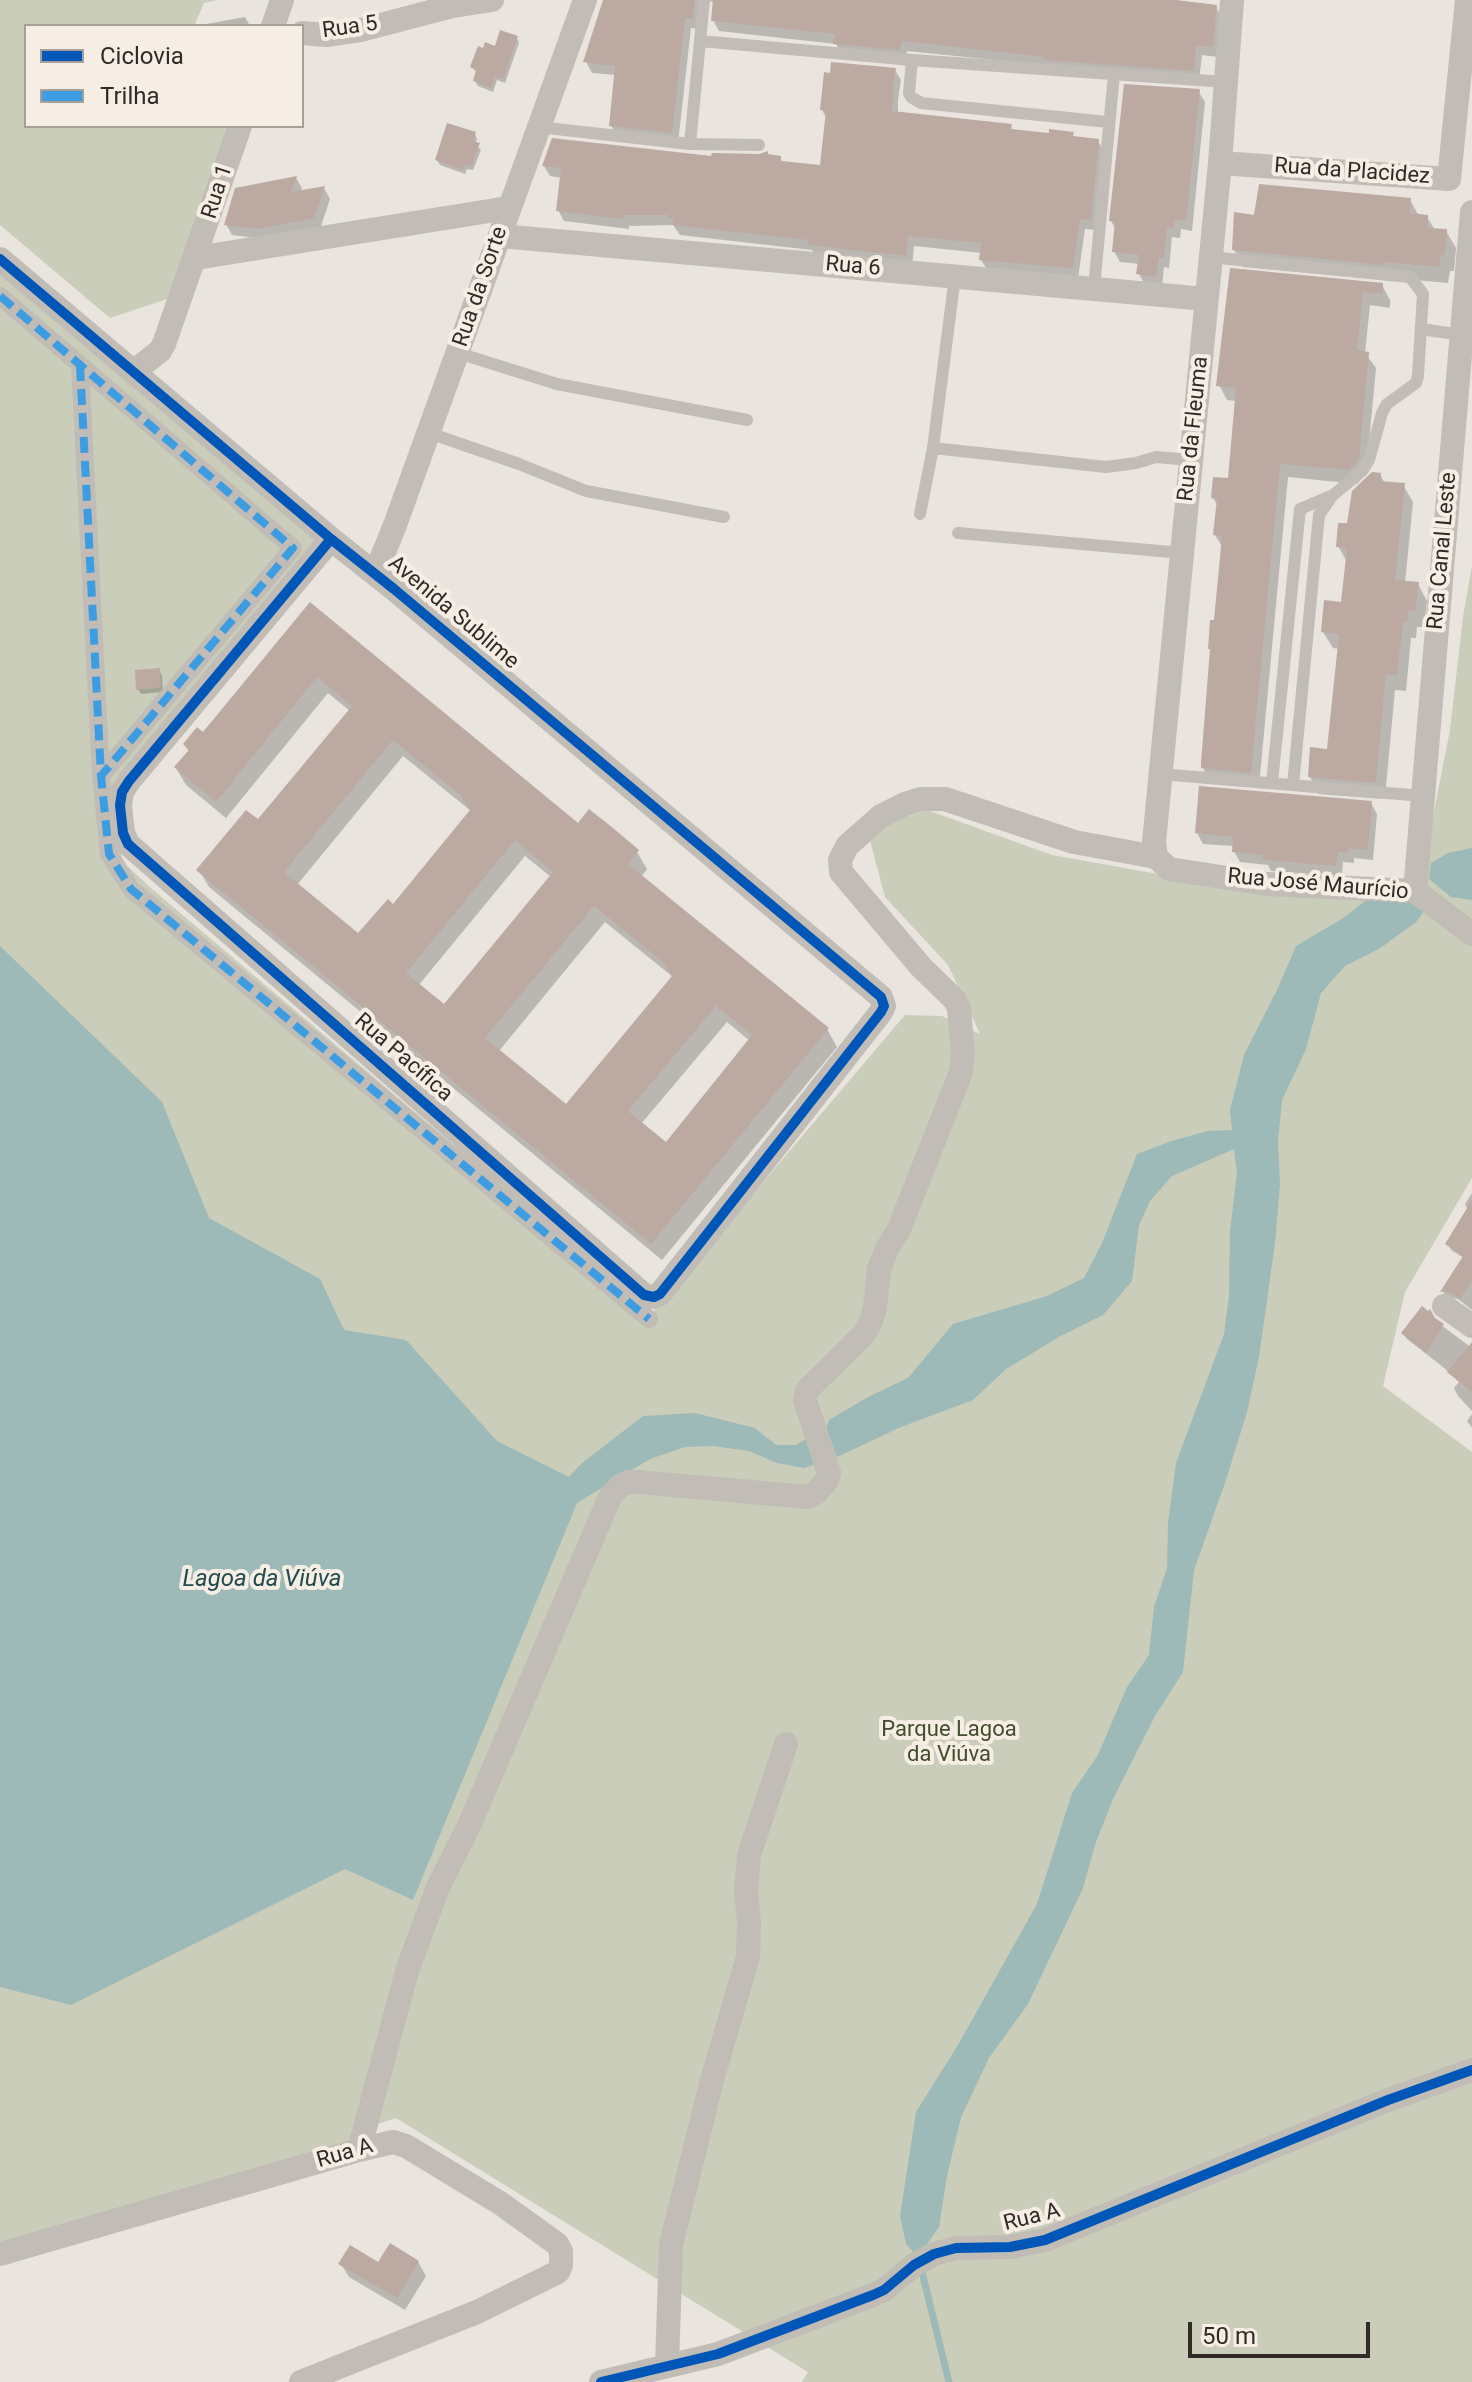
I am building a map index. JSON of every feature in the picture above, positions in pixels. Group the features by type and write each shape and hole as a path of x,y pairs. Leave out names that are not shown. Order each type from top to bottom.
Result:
{"street":[{"path":"276,24 282,0"},
{"name":"Rua 5","path":"304,33 326,35 349,32 453,6 492,0"},
{"name":"Rua da Sorte","path":"375,574 585,0"},
{"name":"Rua da Fleuma","path":"1156,857 1154,842 1160,774 1220,163 1232,0"},
{"name":"Rua da Placidez","path":"1220,163 1460,180 1467,0"},
{"name":"Rua 1","path":"133,372 160,351 164,344 239,128"},
{"path":"196,258 508,208"},
{"name":"Rua Canal Leste","path":"1415,891 1472,212"},
{"name":"Rua 6","path":"500,236 1206,299"},
{"name":"Avenida Sublime","path":"0,259 881,997"},
{"path":"0,296 293,548 101,776"},
{"path":"80,365 101,776 109,854 131,889 649,1319"},
{"name":"Rua Pacífica","path":"331,539 129,781 122,792 120,805 123,833 128,844 644,1295 649,1298 660,1294 881,1012 884,1006 881,997"},
{"name":"Rua José Maurício","path":"359,2150 407,1971 438,1887 468,1828 610,1497 628,1482 808,1497 827,1480 829,1473 805,1400 806,1394 864,1334 871,1321 879,1269 899,1229 961,1072 963,1052 959,1009 955,1000 921,967 841,872 840,860 847,846 881,816 905,804 921,799 945,799 1074,842 1156,857 1169,869 1267,884 1415,891 1472,934"},
{"path":"1444,1306 1472,1326"},
{"path":"667,2365 671,2245 712,2080 748,1957 746,1891 749,1855 786,1744"},
{"name":"Rua A","path":"601,2382 718,2354 873,2295 924,2259 956,2248 1010,2247 1045,2240 1388,2100 1472,2070"},
{"name":"Rua A","path":"0,2254 393,2142 406,2146 500,2203 557,2244 561,2251 558,2272 477,2312 301,2382"}],"lane":[{"path":"690,144 704,0"},
{"path":"700,41 912,60 1226,82"},
{"path":"912,60 909,93 921,103 1108,122"},
{"path":"1094,288 1114,74"},
{"path":"538,127 690,144 759,145"},
{"path":"1209,257 1410,277 1423,294 1416,383 1387,404 1369,460 1362,471 1332,496 1319,515 1293,785"},
{"path":"920,514 933,448 955,276"},
{"path":"1421,329 1462,335"},
{"path":"458,353 557,384 747,420"},
{"path":"429,433 586,491 724,517"},
{"path":"933,448 1106,467 1156,457 1190,460"},
{"path":"1272,783 1300,509 1332,496"},
{"path":"958,533 1182,553"},
{"path":"1160,774 1423,796"}],"green space":[{"path":"0,0 218,0 204,3 195,24 24,24 24,128 229,128 173,297 110,318 0,225"},
{"name":"Parque Lagoa da Viúva","path":"0,274 316,542 115,780 122,861 652,1313 905,1015 942,1016 980,1034 948,965 885,897 867,829 927,810 1052,855 1253,891 1416,887 1450,730 1472,566 1472,1178 1405,1292 1383,1386 1472,1452 1472,2382 802,2382 808,2372 396,2118 365,2128 359,2150 0,2254"}],"water":[{"path":"1472,848 1472,900 1451,897 1429,879 1431,863 1448,853"},
{"path":"1379,890 1429,905 1416,922 1379,949 1345,966 1321,993 1306,1049 1282,1100 1275,1243 1259,1357 1247,1412 1194,1570 1183,1672 1155,1716 1113,1799 1083,1888 1028,2004 989,2058 961,2117 939,2227 918,2257 906,2244 900,2216 916,2112 958,2045 1037,1904 1072,1793 1098,1755 1127,1687 1149,1655 1154,1607 1167,1568 1168,1523 1176,1463 1224,1334 1237,1173 1234,1149 1172,1176 1150,1201 1139,1225 1132,1281 1103,1315 1006,1369 973,1400 901,1427 837,1457 826,1429 829,1420 908,1378 953,1324 1047,1296 1084,1278 1102,1243 1137,1154 1208,1131 1232,1130 1230,1110 1244,1055 1296,946 1345,917"},
{"name":"Lagoa da Viúva","path":"0,946 162,1102 209,1218 320,1279 344,1330 406,1340 497,1441 569,1477 643,1416 695,1413 755,1428 776,1445 796,1445 808,1438 818,1463 804,1468 777,1463 749,1451 713,1446 685,1447 650,1459 577,1503 413,1900 345,1869 71,2005 0,1987"}],"building":[{"path":"603,0 695,0 693,19 685,18 672,133 609,126 615,66 583,62"},
{"path":"713,0 1176,0 1217,5 1213,47 1196,45 1194,71 1044,60 1045,57 902,41 899,50 833,44 835,34 711,21"},
{"path":"500,30 518,36 503,79 495,77 491,88 473,81 476,70 470,67 478,46 483,48 485,42 495,46"},
{"path":"831,62 896,68 892,111 1012,124 1011,129 1074,132 1073,136 1099,139 1091,220 1080,219 1073,268 979,260 981,243 908,236 906,256 807,245 808,240 672,225 673,219 667,218 668,215 624,215 624,219 556,211 561,168 542,166 552,138 711,156 712,153 759,154 768,151 768,154 781,156 781,161 820,165 826,111 820,110 824,72 830,73"},
{"path":"1124,84 1200,89 1186,221 1175,219 1174,228 1167,227 1164,258 1159,257 1156,277 1136,274 1139,255 1112,252 1115,222 1109,221"},
{"path":"447,123 476,132 473,141 480,143 471,167 465,165 463,170 435,160"},
{"path":"297,176 291,192 325,186 314,218 258,229 224,225 235,188"},
{"path":"1259,184 1411,198 1410,213 1428,215 1428,228 1447,229 1445,255 1441,255 1439,267 1385,262 1385,265 1232,250 1234,212 1254,215"},
{"path":"1230,268 1383,283 1382,294 1363,292 1357,350 1369,352 1359,459 1349,470 1280,464 1251,773 1201,768 1210,620 1214,620 1222,536 1213,535 1217,499 1211,498 1213,477 1228,478 1236,388 1216,386"},
{"path":"1372,472 1381,473 1380,481 1405,483 1395,580 1419,582 1415,611 1408,610 1407,622 1403,622 1397,675 1386,674 1376,780 1374,783 1308,777 1310,747 1327,749 1339,634 1321,632 1324,600 1341,602 1347,548 1336,547 1338,523 1347,523 1352,491"},
{"path":"310,602 578,823 589,809 613,828 639,850 628,864 829,1028 651,1244 196,870 246,810 258,819 352,706 317,677 216,802 174,767 189,750 183,744 197,727 203,732","holes":["393,740 461,796 470,810 393,904 388,899 358,933 284,872","515,840 553,872 444,1004 406,973","594,906 663,962 672,976 566,1104 485,1038","716,1006 752,1035 666,1142 628,1111"]},
{"path":"160,668 159,688 136,690 135,670"},
{"path":"1199,786 1372,801 1368,850 1349,848 1348,853 1338,852 1336,866 1263,860 1263,855 1232,852 1233,837 1195,833"},
{"path":"1472,1200 1472,1280 1460,1299 1446,1291 1440,1292 1463,1256 1445,1244"},
{"path":"1422,1306 1428,1311 1430,1309 1435,1318 1444,1324 1426,1353 1401,1333"},
{"path":"1472,1342 1472,1392 1447,1372"},
{"path":"390,2243 419,2261 397,2298 338,2264 350,2245 378,2262"}],"waterway":[{"path":"921,2268 949,2382"}],"marked path":[{"path":"0,296 293,548 101,776"},
{"path":"80,365 101,776 109,854 131,889 649,1319"}],"cycle path":[{"path":"0,259 881,997 884,1006 881,1012 660,1294 654,1297 644,1295 128,844 123,833 120,805 122,792 129,781 331,539"},
{"path":"601,2382 718,2354 873,2295 934,2254 956,2248 1010,2247 1045,2240 1388,2100 1472,2070"}]}
